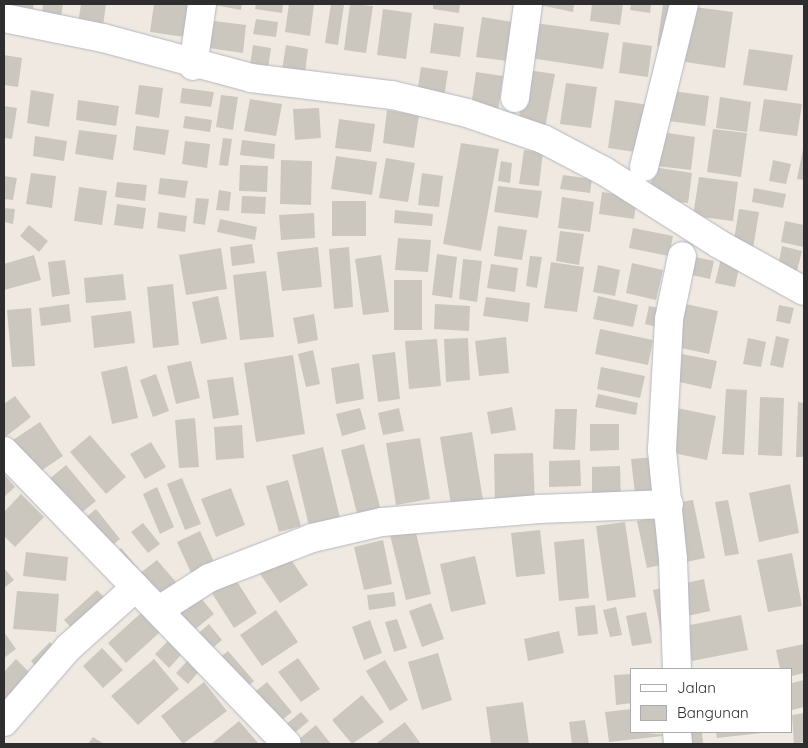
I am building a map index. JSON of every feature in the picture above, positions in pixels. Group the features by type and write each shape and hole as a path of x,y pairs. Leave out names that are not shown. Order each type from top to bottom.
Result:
{"street":[{"path":"193,66 202,4"},
{"path":"515,98 528,4"},
{"path":"644,167 684,4"},
{"path":"4,18 103,38 193,66 251,78 392,95 467,113 543,139 804,291"},
{"path":"677,668 669,504 662,450 669,319 682,256"},
{"path":"4,451 287,744"},
{"path":"159,610 209,578 312,538 382,522 529,509 669,504"},
{"path":"4,722 68,648 136,587"}],"building":[{"path":"6,4 34,4 33,9"},
{"path":"43,4 63,4 61,17 42,14"},
{"path":"81,4 106,4 102,33 77,30"},
{"path":"154,4 190,4 185,37 150,32"},
{"path":"209,4 242,4 241,10"},
{"path":"256,4 283,4 282,13 255,9"},
{"path":"289,4 314,4 310,36 285,32"},
{"path":"331,4 344,5 338,45 325,43"},
{"path":"350,4 373,6 366,53 344,50"},
{"path":"433,4 460,4 459,13 433,9"},
{"path":"535,4 574,4 573,12"},
{"path":"592,4 623,4 620,25 590,21"},
{"path":"631,4 651,4 650,13 630,10"},
{"path":"663,4 679,4 672,49 657,46"},
{"path":"687,6 733,12 725,68 679,61"},
{"path":"383,9 412,13 406,59 377,55"},
{"path":"482,17 513,22 507,61 476,57"},
{"path":"256,19 278,22 276,37 253,34"},
{"path":"206,20 246,25 243,53 202,47"},
{"path":"434,23 464,27 460,57 430,53"},
{"path":"535,23 609,33 603,69 530,58"},
{"path":"623,42 652,46 648,77 619,73"},
{"path":"253,45 271,48 267,75 249,72"},
{"path":"286,45 308,49 305,73 282,70"},
{"path":"749,49 793,55 787,91 743,85"},
{"path":"4,55 22,58 18,87 4,85"},
{"path":"421,67 448,71 444,98 417,94"},
{"path":"521,69 555,74 544,133 519,130"},
{"path":"476,72 503,76 498,111 471,107"},
{"path":"566,83 597,87 591,128 560,124"},
{"path":"139,85 163,88 159,118 135,114"},
{"path":"182,88 214,92 211,107 180,103"},
{"path":"31,90 54,94 49,127 27,123"},
{"path":"673,91 709,96 705,126 669,121"},
{"path":"221,95 238,97 233,130 216,127"},
{"path":"720,97 751,102 747,132 716,128"},
{"path":"250,99 282,104 276,136 244,131"},
{"path":"764,99 802,104 797,136 759,131"},
{"path":"78,100 119,106 116,126 76,120"},
{"path":"615,100 649,105 642,153 608,148"},
{"path":"4,106 17,108 12,139 4,138"},
{"path":"319,108 321,138 295,140 293,109"},
{"path":"387,110 419,115 414,148 383,143"},
{"path":"185,116 212,120 210,132 183,128"},
{"path":"339,119 375,124 371,152 335,148"},
{"path":"136,126 169,130 165,155 133,150"},
{"path":"713,129 747,133 741,177 707,172"},
{"path":"79,130 117,135 113,160 75,154"},
{"path":"661,132 695,137 691,170 656,166"},
{"path":"35,136 67,141 64,161 33,156"},
{"path":"223,138 232,139 228,166 219,165"},
{"path":"242,140 275,144 274,159 240,155"},
{"path":"185,141 210,144 207,168 182,164"},
{"path":"461,143 499,149 481,251 443,244"},
{"path":"804,149 804,180 797,179"},
{"path":"524,150 543,152 539,186 519,184"},
{"path":"336,156 377,162 372,195 331,189"},
{"path":"386,158 415,163 408,202 379,198"},
{"path":"281,160 312,161 311,205 280,204"},
{"path":"773,160 791,164 786,184 769,181"},
{"path":"501,161 512,163 510,183 498,181"},
{"path":"240,165 268,166 267,192 239,191"},
{"path":"653,167 692,173 688,203 649,198"},
{"path":"31,173 56,176 52,208 26,204"},
{"path":"422,173 443,176 439,207 418,205"},
{"path":"563,175 592,179 590,193 560,189"},
{"path":"4,176 17,178 13,200 4,199"},
{"path":"699,177 738,182 733,221 693,216"},
{"path":"160,178 188,181 185,198 158,194"},
{"path":"117,182 147,185 145,201 115,197"},
{"path":"498,186 542,191 538,218 494,212"},
{"path":"79,187 107,191 102,225 74,221"},
{"path":"754,188 786,194 783,208 752,202"},
{"path":"219,190 231,192 229,211 216,210"},
{"path":"602,192 637,197 634,219 599,214"},
{"path":"242,196 266,197 265,214 241,213"},
{"path":"562,197 594,202 590,232 558,228"},
{"path":"196,198 209,199 205,225 193,223"},
{"path":"332,201 366,201 366,236 332,236"},
{"path":"117,204 146,208 143,229 114,225"},
{"path":"4,208 15,209 13,224 4,222"},
{"path":"739,209 759,212 753,249 733,246"},
{"path":"395,210 433,214 432,226 394,223"},
{"path":"159,212 187,216 185,232 157,228"},
{"path":"314,213 315,238 281,240 279,215"},
{"path":"220,219 257,227 255,240 217,232"},
{"path":"785,221 804,225 803,247 781,242"},
{"path":"29,225 48,241 39,252 20,236"},
{"path":"498,226 527,230 522,260 494,256"},
{"path":"633,228 673,236 669,256 629,248"},
{"path":"560,231 584,234 579,265 556,261"},
{"path":"398,238 431,240 428,272 395,270"},
{"path":"252,244 255,263 232,266 230,247"},
{"path":"782,246 802,251 796,275 777,271"},
{"path":"318,247 322,287 282,291 277,252"},
{"path":"349,247 353,307 334,309 329,249"},
{"path":"221,248 227,289 186,295 179,255"},
{"path":"437,254 457,257 452,298 432,295"},
{"path":"34,255 41,280 4,290 4,264"},
{"path":"381,255 389,312 363,315 355,259"},
{"path":"530,256 542,257 537,288 526,286"},
{"path":"691,256 714,261 710,279 687,274"},
{"path":"463,259 482,261 477,302 459,299"},
{"path":"721,259 740,263 735,287 715,283"},
{"path":"65,260 70,294 52,297 48,262"},
{"path":"551,262 584,267 577,312 544,308"},
{"path":"632,263 663,270 656,300 626,293"},
{"path":"491,264 518,268 515,292 487,288"},
{"path":"598,265 620,270 615,296 593,292"},
{"path":"266,271 274,337 240,340 233,275"},
{"path":"123,274 126,300 86,303 84,278"},
{"path":"394,280 422,280 422,330 394,330"},
{"path":"173,284 179,345 153,348 147,287"},
{"path":"218,296 227,339 201,344 192,302"},
{"path":"598,296 638,305 633,327 593,319"},
{"path":"486,297 530,303 528,322 483,316"},
{"path":"681,303 718,311 709,354 672,346"},
{"path":"69,304 71,322 41,326 39,308"},
{"path":"435,304 470,306 469,331 434,329"},
{"path":"779,305 794,308 790,324 776,321"},
{"path":"649,306 668,310 665,329 645,324"},
{"path":"31,308 35,366 12,367 7,310"},
{"path":"131,311 135,343 94,348 91,316"},
{"path":"314,314 318,340 298,344 293,318"},
{"path":"600,329 653,340 648,365 595,354"},
{"path":"776,336 789,339 783,368 770,365"},
{"path":"506,337 509,373 479,376 475,341"},
{"path":"468,338 470,380 446,382 444,339"},
{"path":"748,338 766,342 761,367 743,364"},
{"path":"437,339 441,386 409,389 405,341"},
{"path":"313,350 320,384 306,387 298,354"},
{"path":"395,352 400,399 378,402 372,355"},
{"path":"672,352 717,361 711,389 666,379"},
{"path":"293,355 305,434 256,442 244,363"},
{"path":"191,361 200,398 176,404 167,366"},
{"path":"359,363 364,399 336,404 331,368"},
{"path":"127,366 138,418 112,424 101,372"},
{"path":"601,367 645,376 640,398 597,389"},
{"path":"156,374 169,411 153,417 140,380"},
{"path":"233,377 239,415 213,419 207,380"},
{"path":"726,389 747,390 744,455 722,454"},
{"path":"598,394 638,403 636,415 595,407"},
{"path":"15,396 31,417 4,438 4,404"},
{"path":"760,397 784,398 782,456 758,455"},
{"path":"798,402 804,403 804,457 796,457"},
{"path":"512,407 516,430 491,434 487,412"},
{"path":"672,407 716,416 707,460 663,451"},
{"path":"360,408 366,429 342,436 336,414"},
{"path":"399,408 404,431 383,435 378,413"},
{"path":"555,409 577,409 575,450 553,449"},
{"path":"195,418 199,467 179,468 175,420"},
{"path":"40,422 63,456 35,475 13,440"},
{"path":"590,424 619,424 619,450 590,451"},
{"path":"242,425 244,458 216,460 214,427"},
{"path":"472,432 483,500 451,505 440,437"},
{"path":"90,435 126,477 106,494 70,452"},
{"path":"420,438 430,499 396,505 386,443"},
{"path":"151,442 166,467 145,479 130,454"},
{"path":"364,444 381,511 358,517 341,450"},
{"path":"323,447 340,518 309,526 292,455"},
{"path":"533,453 535,506 495,507 494,454"},
{"path":"657,457 661,500 636,502 631,459"},
{"path":"580,460 581,486 549,487 549,461"},
{"path":"66,465 96,501 76,517 47,481"},
{"path":"620,466 621,503 592,504 592,467"},
{"path":"4,474 15,487 4,497"},
{"path":"182,478 201,524 185,530 167,484"},
{"path":"288,480 301,526 279,532 266,486"},
{"path":"790,484 799,533 759,542 749,493"},
{"path":"157,487 174,527 160,534 143,494"},
{"path":"231,488 245,525 216,537 201,499"},
{"path":"21,494 44,517 15,547 4,536 4,512"},
{"path":"693,500 705,558 686,562 675,503"},
{"path":"728,500 739,554 725,556 715,502"},
{"path":"96,509 120,539 107,550 83,520"},
{"path":"660,516 669,563 647,568 637,521"},
{"path":"625,522 636,597 607,601 596,526"},
{"path":"143,523 160,544 148,553 131,532"},
{"path":"415,529 431,594 406,600 390,535"},
{"path":"540,530 545,574 516,577 511,533"},
{"path":"200,531 215,564 192,575 177,542"},
{"path":"584,539 589,598 559,601 554,542"},
{"path":"383,540 392,584 364,590 354,547"},
{"path":"121,548 138,568 128,576 112,556"},
{"path":"26,552 68,557 66,581 23,576"},
{"path":"286,552 308,585 280,603 258,571"},
{"path":"792,553 802,606 768,612 757,560"},
{"path":"475,556 486,604 451,612 440,564"},
{"path":"157,560 182,589 164,604 139,574"},
{"path":"4,568 14,580 4,588"},
{"path":"231,572 257,613 234,628 208,587"},
{"path":"704,579 710,611 683,617 677,585"},
{"path":"666,587 662,638 653,590"},
{"path":"97,590 110,603 77,634 64,620"},
{"path":"17,591 59,594 56,632 13,629"},
{"path":"196,592 214,614 187,636 169,614"},
{"path":"394,592 396,606 369,610 367,595"},
{"path":"431,603 444,639 422,647 409,611"},
{"path":"595,605 598,634 578,636 575,607"},
{"path":"616,607 622,635 610,637 603,610"},
{"path":"276,610 298,642 262,666 240,635"},
{"path":"646,612 652,643 632,646 626,616"},
{"path":"141,613 159,633 126,663 108,643"},
{"path":"741,615 748,650 692,661 685,626"},
{"path":"397,619 407,648 394,652 385,622"},
{"path":"370,620 382,653 364,660 352,627"},
{"path":"209,624 222,640 207,653 194,637"},
{"path":"559,631 564,653 528,661 524,639"},
{"path":"4,632 16,649 4,658"},
{"path":"168,641 181,655 169,668 155,654"},
{"path":"50,642 60,652 40,671 31,661"},
{"path":"804,644 804,673 793,676 793,668 780,668 776,650"},
{"path":"102,648 123,670 103,688 83,666"},
{"path":"228,651 254,681 239,693 214,662"},
{"path":"438,653 452,700 422,710 408,662"},
{"path":"190,658 202,668 188,684 176,673"},
{"path":"298,658 320,689 301,702 278,672"},
{"path":"16,659 36,679 11,705 4,698 4,672"},
{"path":"154,659 179,689 138,725 111,696"},
{"path":"385,660 408,700 390,711 366,671"},
{"path":"630,674 630,703 616,705 614,675"},
{"path":"804,680 804,707 793,710 793,683"},
{"path":"204,682 227,711 183,744 161,716"},
{"path":"267,682 292,712 276,725 251,695"},
{"path":"362,695 384,722 352,744 332,720"},
{"path":"523,702 529,744 491,744 486,707"},
{"path":"630,709 630,733 672,735 609,742 605,712"},
{"path":"301,712 309,721 287,739 279,730"},
{"path":"804,713 804,742 794,744 793,715"},
{"path":"585,720 589,744 572,744 569,722"},
{"path":"239,721 259,744 211,744"},
{"path":"405,722 421,744 377,743"},
{"path":"316,725 331,744 301,744 298,740"},
{"path":"684,733 702,733 703,744 685,744"},
{"path":"716,733 762,733 717,738"},
{"path":"93,737 104,744 88,744"}]}
